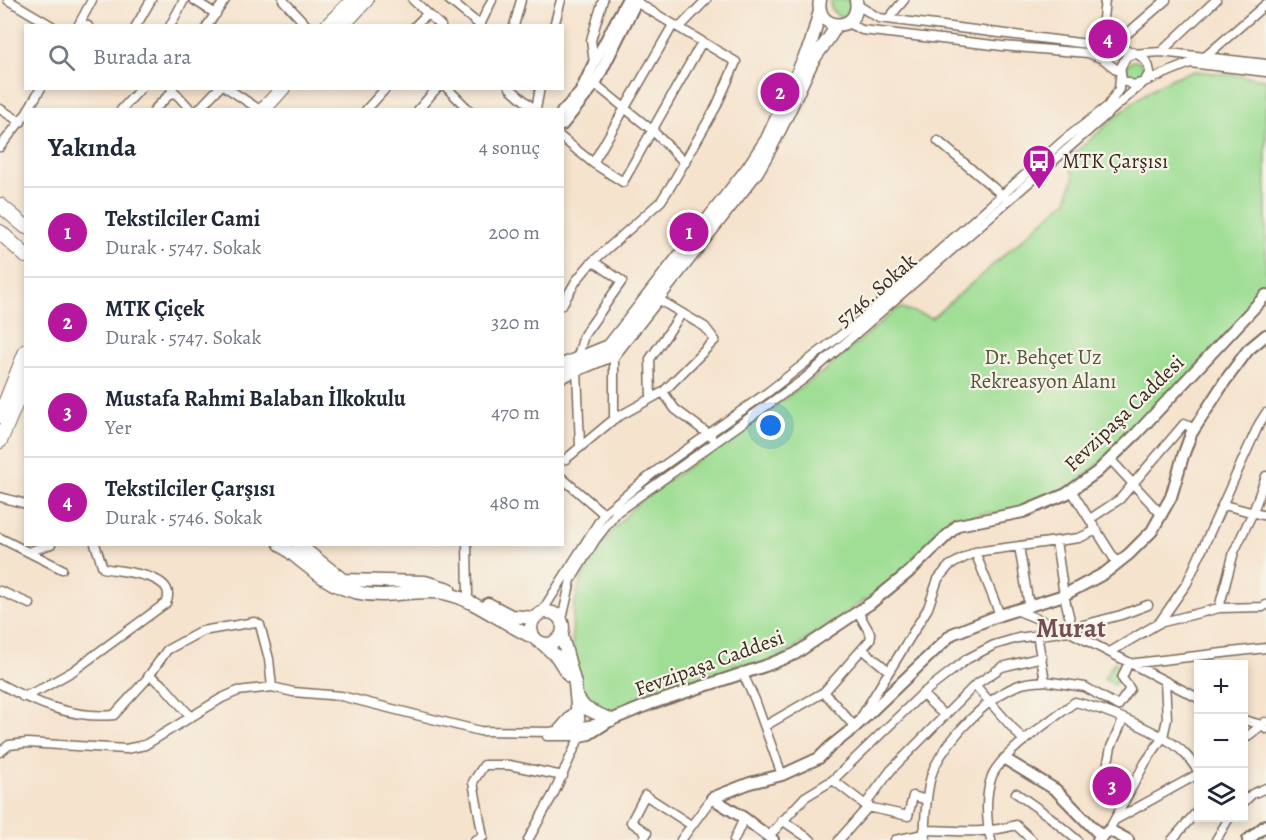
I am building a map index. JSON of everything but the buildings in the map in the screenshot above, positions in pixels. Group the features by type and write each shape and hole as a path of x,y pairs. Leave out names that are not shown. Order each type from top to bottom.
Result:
{"main road":[{"path":"329,24 353,0"},
{"path":"344,24 366,0"},
{"path":"564,365 577,364 614,354 756,173 774,145 812,63 841,24 855,14 857,2"},
{"path":"820,5 826,20 841,24"},
{"path":"564,374 577,364 609,346 748,168 767,139 811,43 820,5"},
{"path":"259,108 272,90"},
{"path":"259,108 281,90"},
{"path":"0,205 24,225"},
{"path":"0,232 24,254"},
{"path":"0,416 24,356"},
{"path":"0,441 24,385"},
{"path":"283,546 327,581 342,589 376,595 443,593 459,598 539,641 557,657 585,708 611,720"},
{"path":"300,546 343,580 425,582 468,594 511,616 555,613 562,620 564,630 562,636 554,643 539,641"},
{"path":"538,615 531,628 539,641"},
{"path":"562,636 575,690 579,732"},
{"path":"560,730 577,711"}],"street":[{"path":"8,0 49,24"},
{"path":"82,24 92,0"},
{"path":"137,24 151,0"},
{"path":"171,24 184,0"},
{"path":"194,0 216,14"},
{"path":"208,24 225,0"},
{"path":"282,0 305,24"},
{"path":"413,0 439,24"},
{"path":"449,0 480,24"},
{"path":"481,24 492,0"},
{"path":"515,24 521,0"},
{"path":"555,24 561,0"},
{"path":"594,63 591,40 603,0"},
{"path":"594,163 676,26 706,0"},
{"path":"888,19 904,0"},
{"path":"1100,45 1106,0"},
{"path":"1112,47 1166,0"},
{"path":"1161,52 1216,0"},
{"path":"564,110 580,93 594,63 633,1"},
{"path":"564,302 576,281 593,261 661,201 716,107 736,62 633,1"},
{"path":"564,123 595,84 633,1"},
{"path":"841,24 862,30 1088,53 1103,59 1121,74 1122,80 1127,84 1133,86 1144,82 1148,77 1147,60 1138,54 1112,47 879,18 857,2"},
{"path":"1206,56 1266,4"},
{"path":"417,24 427,14"},
{"path":"564,140 623,182 702,42"},
{"path":"1138,54 1161,52 1264,62"},
{"name":"5746. Sokak","path":"562,620 571,580 608,522 617,512 804,379 1006,198 1064,140 1108,106 1119,89 1122,62 1132,54 1138,54"},
{"name":"5746. Sokak","path":"538,615 604,514 656,471 768,392 868,314 1144,82 1190,63 1266,72"},
{"path":"595,84 653,130 685,162"},
{"path":"29,108 40,90"},
{"path":"123,108 139,90"},
{"path":"156,108 171,90"},
{"path":"173,90 189,108"},
{"path":"200,108 217,90"},
{"path":"230,90 257,108"},
{"path":"368,108 384,90"},
{"path":"423,108 436,90"},
{"path":"449,90 467,108"},
{"path":"512,90 535,108"},
{"path":"536,108 540,90"},
{"path":"0,109 23,118 0,147"},
{"path":"939,141 1006,198"},
{"path":"580,447 577,364 584,335 622,281 593,261"},
{"name":"Fevzipaşa Caddesi","path":"579,732 589,734 611,720 650,704 795,654 858,612 909,572 958,525 1023,512 1047,503 1071,490 1097,472 1163,408 1179,387 1266,295"},
{"path":"564,459 614,419 663,392 715,340 705,327 658,299"},
{"path":"651,398 650,359 682,313"},
{"path":"681,840 712,798 750,783 782,775 819,758 855,727 952,634 1000,615 1064,595 1104,573 1117,563 1152,531 1171,497 1183,456 1195,429 1225,381 1248,350 1266,335"},
{"path":"614,354 614,419"},
{"path":"663,392 675,409 716,441"},
{"path":"1159,623 1187,583 1266,412"},
{"path":"1090,519 1120,499 1184,424 1195,429"},
{"path":"1110,459 1161,514"},
{"path":"1219,608 1234,552 1253,512 1266,476"},
{"path":"564,480 604,514"},
{"path":"1071,490 1117,563"},
{"path":"0,496 24,503"},
{"path":"1224,504 1266,516"},
{"path":"855,727 928,608 938,579 949,566 975,552 1079,538 1097,530"},
{"path":"0,538 62,569"},
{"path":"1056,541 1070,629"},
{"path":"28,552 45,546"},
{"path":"23,697 73,671 166,603 169,591 163,583 147,576 103,568 96,546"},
{"path":"467,546 468,594"},
{"path":"1019,546 1029,606"},
{"path":"975,552 1000,615"},
{"path":"0,591 30,604"},
{"path":"712,798 771,838 782,820 805,797 833,780 922,694 976,655 994,645 1037,634 1070,629 1148,605"},
{"path":"1110,652 1159,623 1219,608 1265,605"},
{"path":"1018,610 1070,629 1128,664 1194,696"},
{"path":"765,726 824,692 862,649 871,637 858,612"},
{"path":"0,684 23,697 66,711 90,716 114,716 125,706 167,650 202,630 255,622 260,625 269,659 272,687"},
{"path":"1037,634 1045,681"},
{"path":"1128,664 1266,648"},
{"path":"862,649 889,671"},
{"path":"868,807 868,801 891,770 975,685 1002,667 1042,657"},
{"path":"924,834 933,769 948,745 989,701 1022,684 1045,681 1084,687 1119,706 1130,689 1122,678 1128,664"},
{"path":"742,672 755,700 782,775"},
{"path":"149,675 164,686 191,717"},
{"path":"1105,832 1163,738 1167,719 1165,682"},
{"path":"975,685 1024,741"},
{"path":"0,752 9,745 27,743 126,749 145,745 238,691 272,687 293,692 341,696 480,731 532,733 560,730 579,732"},
{"path":"824,692 855,727"},
{"path":"922,694 945,716"},
{"path":"990,836 988,792 993,774 1024,741 1075,702 1096,707 1163,738 1184,753 1195,768"},
{"path":"1108,762 1111,747 1123,720"},
{"path":"1248,721 1265,725"},
{"path":"1248,736 1265,725"},
{"path":"532,733 547,736 579,732"},
{"path":"532,837 563,776 579,732"},
{"path":"1005,759 1056,790 1105,832 1128,840"},
{"path":"480,839 473,782 484,765 509,765 563,776"},
{"path":"1105,832 1194,775"},
{"path":"833,780 868,807 908,816 913,796 927,800"},
{"path":"1248,798 1266,788"},
{"path":"1016,793 1077,840"},
{"path":"643,840 648,833 631,822 645,795 691,825"},
{"path":"839,840 868,807"},
{"path":"1172,840 1194,815"},
{"path":"734,840 744,818"},
{"path":"782,820 811,840"},
{"path":"1216,840 1227,822"},
{"path":"895,840 924,834 957,833 990,836 1016,825 1032,840"},
{"path":"1248,840 1266,825"}],"green space":[{"path":"830,0 850,0 852,6 848,17 834,13"},
{"path":"1131,61 1139,61 1144,66 1142,77 1131,79 1126,74 1126,66"},
{"name":"Dr. Behçet Uz Rekreasyon Alanı","path":"1196,71 1266,79 1266,291 1162,407 1070,489 1020,510 980,514 958,520 932,540 890,583 784,655 615,717 584,708 572,640 576,599 591,561 634,507 643,498 827,369 897,309 902,308 932,318 1067,200 1074,176 1067,162 1077,151 1147,92 1179,76"},
{"path":"1114,662 1124,668 1114,685 1104,678"}],"place":[{"name":"Tekstilciler Çarşısı","path":"1108,39"},
{"name":"MTK Çiçek","path":"780,92"},
{"name":"MTK Çarşısı","path":"1039,190"},
{"name":"Tekstilciler Cami","path":"689,232"},
{"name":"Mustafa Rahmi Balaban İlkokulu","path":"1112,786"}],"district":[{"name":"Murat","path":"1071,628"}]}
